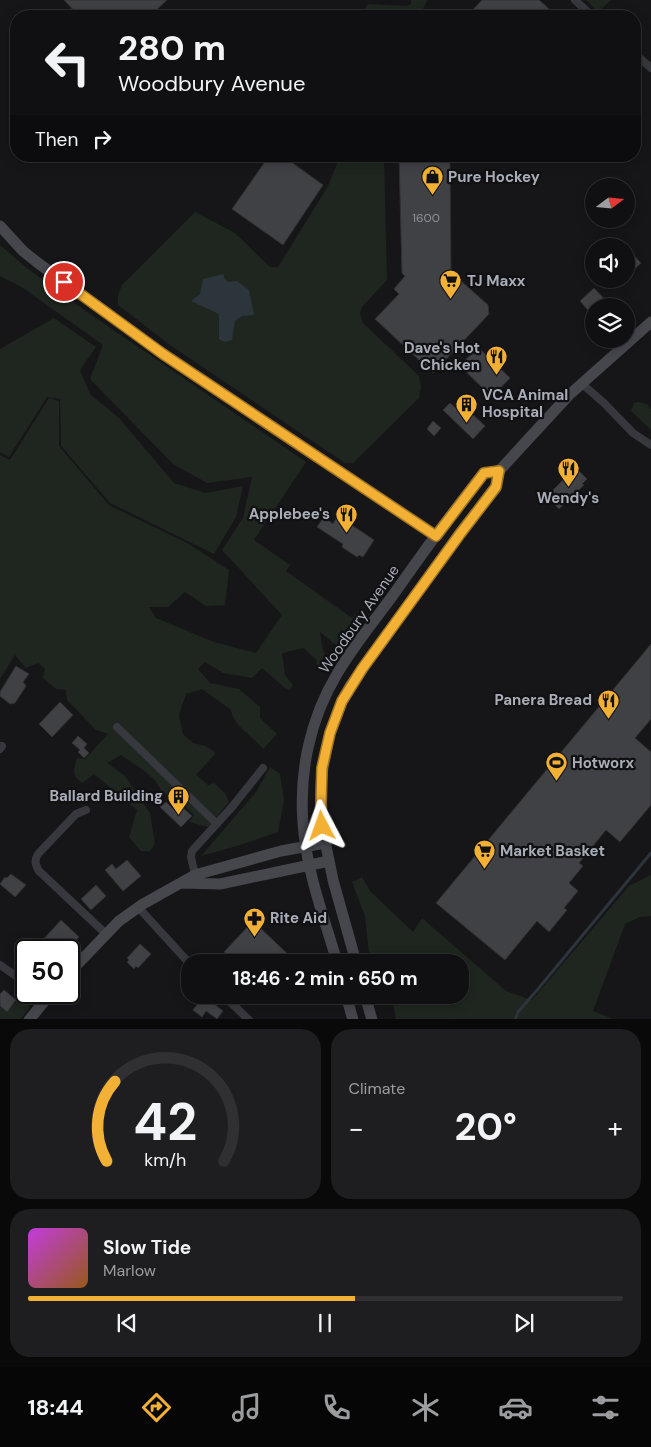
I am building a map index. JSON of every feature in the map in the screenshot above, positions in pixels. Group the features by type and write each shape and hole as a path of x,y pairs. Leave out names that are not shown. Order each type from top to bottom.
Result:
{"main road":[{"path":"0,226 38,263 163,354 422,527 433,540"},
{"name":"Woodbury Avenue","path":"354,954 329,861 321,808 322,768 330,733 342,701 362,669 496,487 499,471 545,419 581,383 651,322"},
{"name":"Woodbury Avenue","path":"335,954 306,846 302,806 304,770 311,734 320,706 350,653 484,473 499,471"},
{"path":"80,961 106,934 138,907 195,874 281,851 325,843"},
{"path":"182,883 220,884 329,861"},
{"path":"30,1019 39,1004"},
{"path":"349,1004 353,1019"},
{"path":"368,1004 372,1019"}],"street":[{"path":"575,0 586,10"},
{"path":"641,59 651,68"},
{"path":"581,383 604,403 633,433 651,445"},
{"path":"117,727 217,824"},
{"path":"195,874 191,857 192,851 263,768"},
{"path":"86,810 76,814 38,854 35,860 39,871 106,934"},
{"path":"138,907 181,954"},
{"path":"0,965 15,975"},
{"path":"232,1004 248,1019"}],"shaded area":[{"path":"411,0 427,0 423,10 364,10 368,4 406,6 411,4"},
{"path":"586,0 611,0 600,10 596,10"},
{"path":"338,162 384,162 387,280 362,307 360,313 363,323 419,376 421,387 419,398 353,463 345,463 170,345 118,305 118,295 122,285 195,212 235,233 270,267 278,267 328,186"},
{"path":"0,245 27,268 80,307 306,462 254,540 290,565 286,571 352,618 356,614 360,617 344,642 337,646 320,632 322,646 329,666 327,669 321,670 316,664 317,660 303,648 282,653 285,675 293,685 290,690 285,688 262,668 252,678 223,673 205,662 198,669 210,683 239,689 260,707 260,718 277,734 263,749 240,726 231,710 202,689 186,694 179,715 183,734 193,743 206,746 216,753 196,775 208,785 214,783 225,793 229,802 208,827 189,822 194,815 175,799 162,793 151,776 121,755 107,763 125,776 150,813 155,844 150,851 141,851 129,837 137,810 94,774 82,783 75,775 74,769 77,758 85,759 108,734 96,730 67,700 66,690 56,689 43,678 45,669 38,663 26,668 15,655 0,679 0,455 10,460 49,398 59,401 59,446 109,505 189,544 229,570 225,605 206,606 185,592 168,607 149,607 156,618 214,642 256,653 282,615 222,550 243,518 252,477 207,483 173,464 90,379 103,345 23,288 0,276"},
{"path":"223,274 228,282 237,281 249,290 254,315 242,316 235,321 232,340 225,342 219,339 219,314 191,301 200,294 203,279"},
{"path":"54,318 96,347 80,370 90,394 119,418 174,483 206,493 243,486 236,517 214,554 110,503 61,446 60,399 47,397 9,457 0,452 0,349"},
{"path":"634,403 647,404 651,409 651,430 631,411"},
{"path":"270,767 280,774 284,800 278,832 201,856 256,792"},
{"path":"651,875 651,916 640,917 625,924 593,1011 613,1019 396,1019 393,1004 469,1004 469,959 506,991 532,1000 629,886"},
{"path":"362,877 370,891 413,932 422,918 463,954 369,954 365,916 352,882"},
{"path":"15,1003 28,1004 30,1007 21,1019 0,1019 0,1007 6,1012"}],"building":[{"path":"64,0 167,0 156,10 73,10"},
{"path":"482,0 539,0 550,10 473,10"},
{"path":"265,162 291,162 323,185 283,245 232,209"},
{"path":"399,162 451,162 451,272 488,305 489,314 433,373 375,319 399,294 394,289 405,276 402,273"},
{"path":"635,257 641,263 635,269"},
{"path":"594,288 603,298 585,298 585,307 580,301"},
{"path":"478,347 510,378 492,397 460,366"},
{"name":"VCA Animal Hospital","path":"450,403 460,412 465,407 485,426 473,439 443,410"},
{"path":"433,421 441,428 434,436 427,429"},
{"name":"Wendy's","path":"578,470 587,479 582,484 584,485 559,509 549,499 554,493 552,491 571,472 573,474"},
{"name":"Applebee's","path":"339,513 349,519 347,522 374,540 363,557 359,555 357,557 342,547 343,544 317,527 324,517 333,524"},
{"path":"651,644 651,719 635,738 651,752 651,805 620,842 606,830 579,863 583,866 569,883 578,891 564,908 567,910 549,932 537,921 505,960 436,903"},
{"path":"16,666 29,674 23,682 26,686 15,703 10,704 0,696 0,692"},
{"path":"60,702 73,715 52,737 39,724"},
{"path":"78,736 87,744 84,748 89,753 84,758 78,752 80,750 72,743"},
{"name":"Ballard Building","path":"166,802 176,812 181,806 192,816 181,827 160,807"},
{"path":"127,860 141,876 123,891 105,870 112,864 116,869"},
{"path":"11,874 26,885 15,897 0,884 5,877 7,878"},
{"path":"96,885 106,896 91,910 81,899"},
{"path":"61,920 79,937 77,939 44,939"},
{"name":"Rite Aid","path":"253,921 288,954 226,954 224,952"},
{"path":"140,944 151,954 138,968 136,966 134,969 127,962 129,960 127,958"},
{"path":"4,990 15,999 7,1012 0,1006 0,994"},
{"path":"198,1004 214,1004 223,1011 217,1019 206,1011 202,1017 193,1010"}],"waterway":[{"path":"515,1019 518,1012 651,853"}],"place":[{"name":"Pure Hockey","path":"432,196"},
{"name":"TJ Maxx","path":"451,300"},
{"name":"Dave's Hot Chicken","path":"496,376"},
{"name":"VCA Animal Hospital","path":"466,423"},
{"name":"Wendy's","path":"568,488"},
{"name":"Applebee's","path":"346,533"},
{"name":"Panera Bread","path":"608,719"},
{"name":"Hotworx","path":"556,782"},
{"name":"Ballard Building","path":"179,815"},
{"name":"Market Basket","path":"484,870"},
{"name":"Rite Aid","path":"254,937"}],"route":[{"path":"64,282 163,354 436,536 484,473 499,471 496,487 362,669 342,701 330,733 322,768 322,826"}]}
